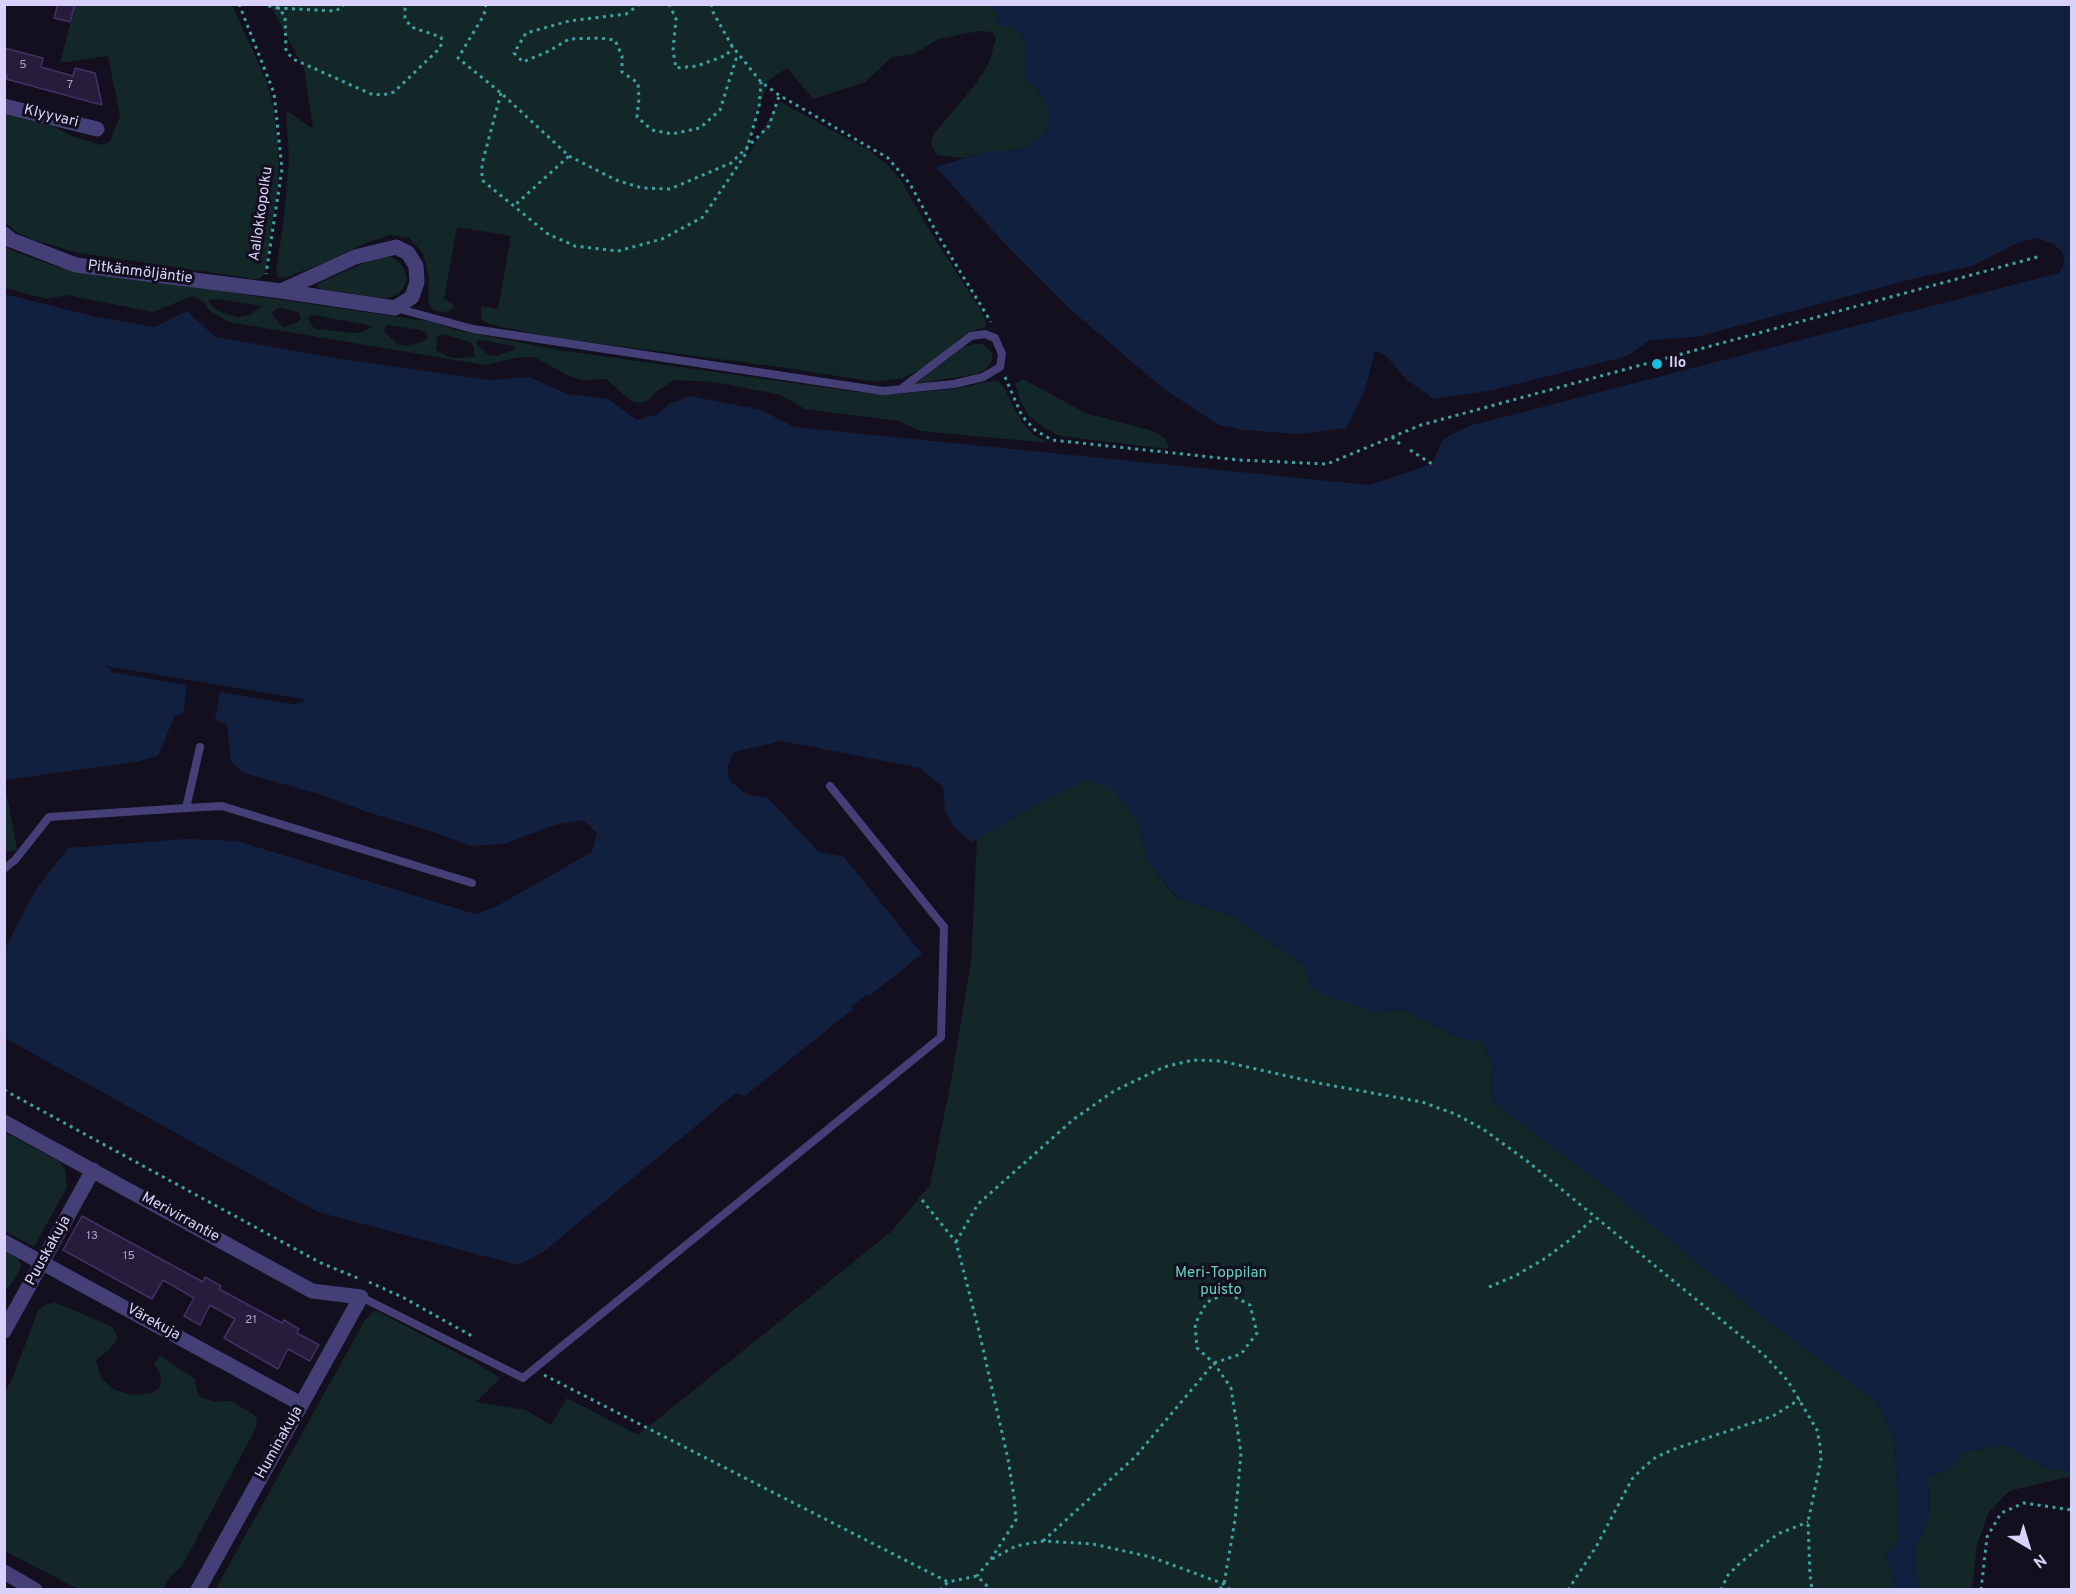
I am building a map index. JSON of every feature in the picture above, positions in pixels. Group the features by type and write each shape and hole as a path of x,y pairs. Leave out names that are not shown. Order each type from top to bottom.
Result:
{"street":[{"name":"Klyyvari","path":"4,106 97,129"},
{"name":"Pitkänmöljäntie","path":"4,234 10,240 76,265 395,308"},
{"path":"281,291 355,257 396,247 408,253 416,266 417,282 412,297 395,308"},
{"name":"Merivirrantie","path":"4,1122 312,1290 361,1297"},
{"name":"Puuskakuja","path":"4,1331 93,1170"},
{"name":"Värekuja","path":"4,1242 301,1404"},
{"name":"Huminakuja","path":"198,1590 361,1297"},
{"path":"4,1572 35,1590"}],"lane":[{"path":"395,308 473,329 883,391 954,384 983,377 1000,367 1002,354 995,338 985,334 971,336 901,388"},
{"path":"186,808 200,747"},
{"path":"361,1297 523,1378 941,1037 944,927 830,786"},
{"path":"4,869 15,860 49,817 222,806 472,883"}],"path":[{"name":"Aallokkopolku","path":"239,4 274,93 282,169 264,289"},
{"path":"261,4 278,8 336,11 345,4"},
{"path":"278,8 285,16 286,51 293,59 371,94 383,94 394,92 440,48 442,42 441,37 411,27 405,18 405,4"},
{"path":"486,4 484,15 458,58 501,93 569,156 616,180 642,188 670,189 731,163 769,126 779,95"},
{"path":"640,4 626,14 569,21 526,33 514,53 523,62 570,39 615,40 622,56 622,72 638,83 637,117 652,130 672,134 700,128 720,110 736,59 741,58"},
{"path":"669,4 676,19 673,50 676,68 697,66 727,55 732,46"},
{"path":"711,4 732,46 761,82 779,95 888,158 910,184 939,237 990,318 995,338"},
{"path":"501,93 482,164 482,180 548,234 575,246 618,252 662,239 703,217 745,155 759,108 761,82"},
{"path":"515,205 569,156"},
{"path":"1000,367 1022,416 1035,429 1052,440 1239,460 1327,464 1421,425 2041,256"},
{"path":"1392,437 1400,444"},
{"path":"1410,450 1432,464"},
{"path":"956,1242 978,1204 1074,1119 1114,1091 1164,1067 1193,1060 1221,1061 1440,1108 1483,1129 1527,1161 1764,1355 1788,1381 1817,1430 1820,1445 1821,1460 1808,1522 1812,1590"},
{"path":"4,1090 321,1263 377,1285 473,1337"},
{"path":"922,1200 956,1242 1008,1458 1016,1520 977,1576 948,1582 940,1590"},
{"path":"1489,1287 1515,1276 1544,1259 1594,1218"},
{"path":"1044,1541 1136,1456 1214,1363 1241,1354 1257,1333 1250,1305 1227,1293 1207,1302 1195,1324 1197,1348 1214,1363 1231,1388 1241,1453 1235,1520 1224,1584 1219,1590"},
{"path":"532,1370 948,1582"},
{"path":"1568,1590 1596,1547 1632,1479 1656,1457 1773,1416 1800,1399"},
{"path":"1981,1590 1987,1537 2001,1513 2024,1503 2072,1510"},
{"path":"1721,1590 1728,1575 1738,1564 1764,1543 1780,1533 1808,1522"},
{"path":"991,1559 1016,1546 1044,1541 1093,1544 1151,1557 1224,1584 1230,1590"},
{"path":"977,1576 991,1590"}],"green space":[{"path":"75,5 232,5 267,82 278,141 279,180 266,266 260,278 79,253 33,240 18,233 5,222 4,113 52,126 72,136 102,145 110,141 120,116 108,56 60,63"},
{"path":"270,5 989,5 997,15 999,26 1009,26 1020,33 1025,44 1025,81 1037,88 1048,109 1049,126 1043,135 1025,148 989,151 964,158 937,155 931,145 933,135 974,86 988,65 996,39 992,32 979,31 938,39 914,54 892,57 865,82 813,99 787,68 768,81 752,131 746,160 779,101 870,151 889,166 900,179 931,233 982,312 986,322 985,327 967,333 925,367 902,378 876,382 550,337 489,324 481,319 481,306 498,309 511,236 457,227 444,299 452,303 454,307 448,312 435,311 430,307 429,277 423,253 409,238 389,235 285,278 277,277 276,269 283,227 289,160 286,110 313,129 304,68"},
{"path":"5,246 58,267 432,322 456,330 559,350 857,392 908,393 953,389 998,381 1005,389 1024,424 1033,435 1048,443 921,431 898,421 805,409 781,395 715,382 674,380 657,391 648,401 640,403 631,401 606,379 582,380 569,376 534,357 520,357 484,365 229,322 209,310 204,302 192,296 153,312 67,295 47,299 5,288","holes":["218,299 262,306 250,315 238,317 223,313 213,307 208,300","281,308 298,312 301,319 284,327 272,313","314,315 373,326 363,332 353,333 317,329 308,318","386,325 421,330 427,334 428,338 422,342 404,346 397,344 384,331","443,334 470,342 473,345 475,357 454,358 436,350 437,337","479,340 516,348 496,356 489,355 476,342"]},
{"path":"383,256 392,257 400,263 407,280 399,293 391,297 381,298 321,289 317,286 319,283"},
{"path":"982,344 992,353 992,361 985,370 976,374 915,384 964,347"},
{"path":"1023,379 1085,413 1153,431 1166,439 1169,447 1167,449 1058,435 1029,416 1015,384"},
{"name":"Meri-Toppilan puisto","path":"1086,780 1112,788 1138,823 1146,858 1177,899 1227,913 1373,1013 1407,1010 1453,1036 1482,1042 1492,1063 1491,1100 1598,1181 1774,1326 1877,1402 1895,1442 1899,1539 1886,1555 1896,1589 215,1590 365,1320 375,1310 480,1365 500,1378 476,1402 526,1410 551,1425 567,1398 638,1435 892,1231 930,1185 951,1081 971,962 977,839 1044,800"},
{"path":"5,784 17,850 4,852"},
{"path":"4,1132 60,1162 65,1170 67,1187 34,1247 5,1231"},
{"path":"5,1251 18,1258 21,1266 5,1292"},
{"path":"54,1302 112,1327 117,1339 110,1349 96,1360 101,1378 113,1389 132,1395 153,1393 160,1387 160,1373 154,1364 160,1356 195,1379 197,1391 202,1398 216,1402 231,1401 253,1414 257,1420 256,1428 182,1566 170,1577 163,1589 78,1589 5,1551 5,1392 38,1311"},
{"path":"2006,1445 2049,1469 2071,1472 2071,1476 2009,1491 1988,1513 1977,1545 1972,1589 1918,1589 1914,1545 1929,1521 1928,1476 1950,1470 1961,1453"}],"water":[{"path":"989,5 2071,5 2071,1472 2049,1469 2005,1445 1961,1453 1950,1470 1928,1476 1929,1521 1915,1545 1918,1589 1896,1589 1886,1555 1899,1538 1895,1442 1877,1402 1774,1326 1598,1181 1491,1100 1492,1063 1482,1042 1453,1036 1407,1010 1373,1013 1309,988 1306,967 1227,913 1178,899 1146,858 1138,823 1113,789 1087,780 1044,800 972,842 955,828 945,811 943,787 920,768 782,741 734,752 727,768 730,781 746,794 768,798 819,852 844,857 922,954 869,996 867,994 851,1007 853,1009 745,1096 736,1093 543,1252 518,1265 318,1212 5,1038 5,948 35,891 68,848 186,839 237,841 475,914 497,906 592,852 597,833 583,820 554,825 505,844 471,846 322,795 244,773 231,762 227,725 215,719 183,714 175,715 158,756 135,762 5,780 4,294 92,316 155,327 187,311 215,337 341,359 489,380 529,377 568,394 608,399 637,420 658,414 669,404 690,396 761,410 794,427 1369,485 1432,464 1443,439 1469,426 2059,273 2065,261 2062,252 2054,244 2037,238 2017,243 1972,266 1916,278 1696,337 1650,340 1627,356 1493,390 1434,399 1406,379 1387,357 1375,350 1365,390 1346,428 1298,434 1244,430 1219,425 1164,389 1071,310 1007,246 936,167 989,151 1025,148 1043,135 1049,126 1048,109 1037,88 1025,81 1025,44 1020,33 1010,26 999,26 997,15"}],"pier":[{"path":"106,666 304,699 297,705 220,692 215,719 183,714 187,685 111,672 111,669"}],"building":[{"path":"58,4 75,4 70,22 54,18"},
{"path":"4,48 43,58 41,67 73,76 75,68 95,73 102,105 6,79"},
{"path":"82,1216 203,1282 205,1277 221,1286 219,1289 282,1323 284,1320 299,1329 297,1333 319,1345 310,1361 288,1349 278,1369 224,1338 235,1319 210,1305 200,1325 184,1316 194,1298 163,1280 152,1299 63,1250"}],"place":[{"name":"Ilo","path":"1657,364"}]}
